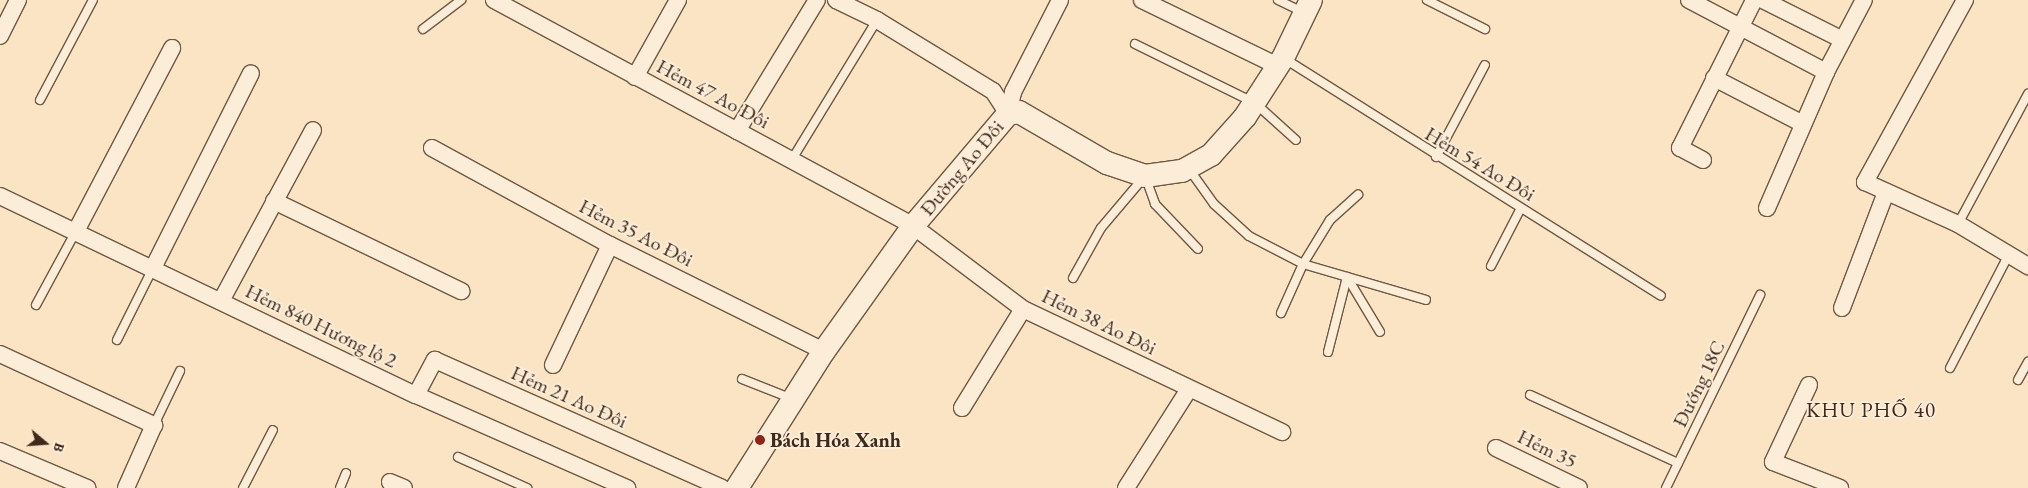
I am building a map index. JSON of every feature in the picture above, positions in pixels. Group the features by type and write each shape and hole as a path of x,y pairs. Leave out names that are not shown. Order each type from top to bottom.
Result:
{"street":[{"path":"0,36 18,0"},
{"name":"Hẻm 47 Ao Đôi","path":"494,0 913,226"},
{"path":"635,77 678,0"},
{"path":"737,131 818,0"},
{"path":"836,0 877,20 994,91 1008,114"},
{"path":"1008,114 1013,92 1060,0"},
{"path":"1142,0 1281,62"},
{"path":"1689,0 1826,72"},
{"path":"1703,160 1680,148 1754,0"},
{"path":"1763,0 1843,40"},
{"path":"1766,208 1826,72 1864,0"},
{"path":"1965,0 1865,182 1958,224 2008,256 2028,266"},
{"name":"Đường Ao Đôi","path":"738,488 824,351 913,226 1008,114 1019,112 1107,163 1145,176 1188,168 1211,155 1255,102 1281,62 1308,7"},
{"path":"75,233 172,48"},
{"path":"152,270 251,74"},
{"path":"1714,78 1803,124"},
{"path":"221,301 313,130"},
{"name":"Hẻm 35 Ao Đôi","path":"432,148 610,245 824,351"},
{"path":"1842,308 1886,192"},
{"name":"Hẻm 840 Hương lộ 2","path":"1,200 221,301 416,395 627,488"},
{"path":"274,201 461,291"},
{"name":"Hẻm 38 Ao Đôi","path":"913,226 1022,309 1282,432"},
{"path":"553,365 610,245"},
{"path":"962,408 1022,309"},
{"path":"0,354 154,424 126,488"},
{"name":"Hẻm 21 Ao Đôi","path":"416,395 435,360 722,488"},
{"path":"1808,384 1773,462 1840,488"},
{"path":"1126,488 1188,389"},
{"name":"Hẻm 35","path":"1496,448 1579,488"},
{"path":"0,451 88,488"}],"lane":[{"path":"40,100 93,0"},
{"path":"424,29 461,0"},
{"path":"1278,0 1308,7"},
{"path":"1426,0 1484,29"},
{"path":"791,160 877,20"},
{"path":"1135,44 1255,102 1296,140"},
{"name":"Hẻm 54 Ao Đôi","path":"1281,62 1521,208 1661,296"},
{"path":"1436,157 1485,65"},
{"path":"1958,224 2028,94"},
{"path":"1188,168 1214,204 1249,236 1303,264 1426,300"},
{"path":"1145,176 1155,204 1198,249"},
{"path":"1073,278 1101,228 1145,176"},
{"path":"1281,313 1303,264 1330,220 1358,195"},
{"path":"1491,266 1521,208"},
{"path":"36,305 75,233"},
{"path":"1950,368 2008,256"},
{"path":"117,340 152,270"},
{"path":"1347,276 1380,332"},
{"path":"1328,352 1347,276"},
{"name":"Đướng 18C","path":"1666,488 1760,295"},
{"path":"2018,380 2028,362"},
{"path":"154,424 180,371"},
{"path":"742,378 794,400"},
{"path":"1530,395 1678,463"},
{"path":"243,488 273,430"},
{"path":"458,457 527,488"},
{"path":"340,488 346,473"}],"place":[{"name":"Bách Hóa Xanh","path":"760,440"}],"district":[{"name":"KHU PHỐ 40","path":"1871,410"}]}
